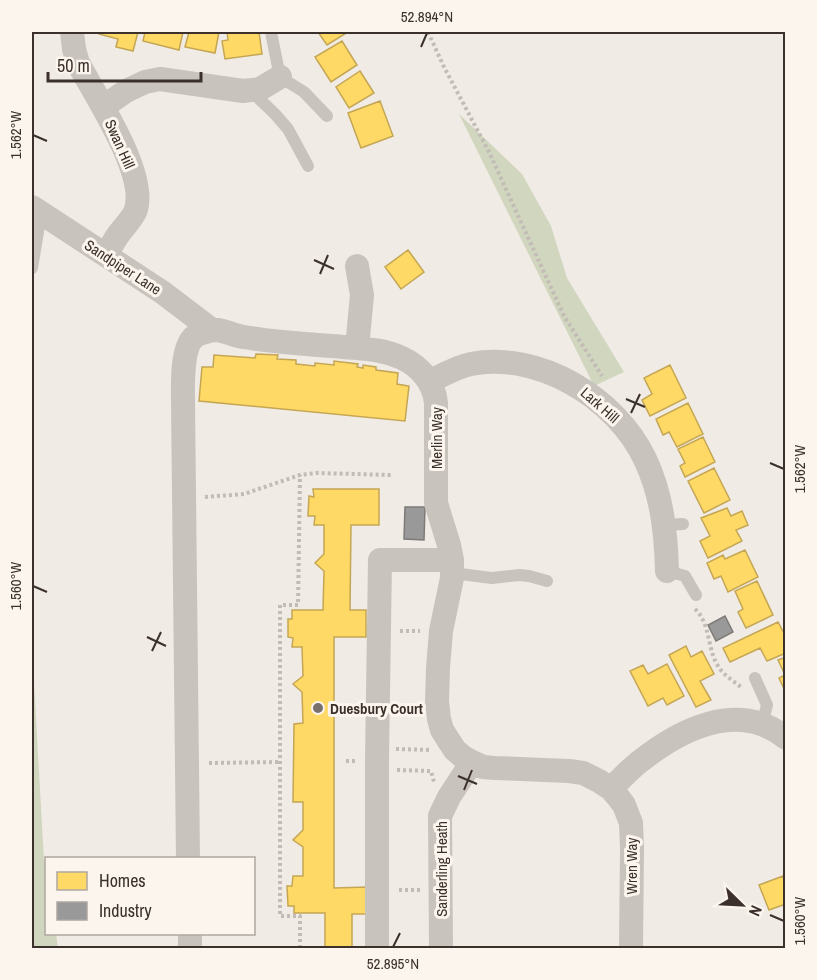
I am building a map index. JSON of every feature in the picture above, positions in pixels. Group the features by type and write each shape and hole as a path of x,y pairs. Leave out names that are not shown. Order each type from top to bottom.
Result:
{"street":[{"name":"Swan Hill","path":"72,32 78,63 103,107 132,167 137,187 138,201 135,212 106,255"},
{"path":"103,107 126,91 145,82 160,79 243,92 260,89 280,77"},
{"name":"Sandpiper Lane","path":"36,211 162,292 212,330"},
{"path":"357,266 362,295 357,348"},
{"path":"188,857 183,497 184,363 187,350 195,336 219,330 242,337 380,350 404,359 421,371 429,382"},
{"name":"Lark Hill","path":"429,382 470,364 515,363 551,372 579,388 603,406 636,442 674,525 667,571"},
{"name":"Merlin Way","path":"429,382 435,392 436,404 436,503 449,544 452,567 441,631 438,668 438,710 442,730 455,750 483,767 569,771 583,774 611,789"},
{"path":"377,948 376,760 380,560 452,567"},
{"path":"611,789 637,764 665,744 709,723 740,719 762,724 786,738"},
{"name":"Sanderling Heath","path":"441,948 440,816 449,797 472,762"},
{"name":"Wren Way","path":"611,789 624,805 631,823 631,948"}],"lane":[{"path":"271,32 280,77 304,92 327,116"},
{"path":"250,90 288,129 308,166"},
{"path":"32,268 36,211"},
{"path":"452,567 492,578 519,575 547,581"},
{"path":"667,571 685,576 691,599"},
{"path":"755,678 767,705 762,724"}],"path":[{"path":"428,32 489,152 564,316 607,384 603,406"},
{"path":"183,497 244,494 300,475 316,473 392,475"},
{"path":"300,475 298,605 280,605 280,916 300,916 300,948"},
{"path":"691,599 700,614 718,666 744,689"},
{"path":"379,630 441,631"},
{"path":"389,749 437,750 450,743"},
{"path":"187,763 280,762"},
{"path":"391,770 431,771 436,787 449,797"},
{"path":"377,890 441,890"}],"green space":[{"path":"459,114 522,174 551,226 567,278 624,372 594,386"},
{"path":"32,646 45,870 45,935 56,935 58,948 32,948"}],"building: Homes":[{"path":"100,32 138,32 133,51 116,47 118,39 99,34"},
{"path":"145,32 183,32 179,50 143,41"},
{"path":"189,32 219,32 215,53 185,47"},
{"path":"227,32 259,32 262,54 225,59 222,41 228,40"},
{"path":"318,32 348,32 327,45"},
{"path":"342,41 357,65 331,82 315,57"},
{"path":"360,71 374,93 349,108 336,87"},
{"path":"380,101 393,136 361,148 348,113"},
{"path":"408,250 424,272 401,289 385,267"},
{"path":"256,354 278,355 277,359 296,360 296,364 334,365 334,361 358,364 357,367 363,368 363,365 376,367 376,370 398,373 397,384 409,386 405,421 199,401 202,367 213,367 214,355 255,358"},
{"path":"670,365 686,398 650,416 642,400 652,394 644,378"},
{"path":"688,403 703,434 677,447 669,432 663,435 656,419"},
{"path":"703,437 715,462 685,477 680,466 685,463 678,449"},
{"path":"714,468 730,500 704,513 688,481"},
{"name":"Duesbury Court","path":"313,489 379,489 379,525 351,525 350,610 366,610 366,637 334,637 334,888 367,887 367,914 352,914 352,948 325,948 325,913 294,913 294,906 288,906 287,886 292,886 293,876 303,876 303,847 293,840 303,830 303,802 293,802 294,724 303,723 302,692 293,684 303,676 302,647 292,647 293,638 288,637 288,619 292,619 292,610 323,610 324,571 315,563 324,554 324,525 314,525 315,516 308,516 309,496 314,497"},
{"path":"727,508 731,516 742,511 748,525 736,530 742,541 708,558 700,541 710,536 701,518"},
{"path":"745,550 758,577 728,592 721,576 714,579 707,563 723,555 725,559"},
{"path":"757,581 773,615 746,628 738,612 743,609 735,591"},
{"path":"778,622 786,637 786,653 767,661 760,648 730,662 723,648"},
{"path":"686,646 691,657 702,651 714,674 700,681 711,700 696,707 669,655"},
{"path":"786,657 786,693 779,678 785,675 778,660"},
{"path":"667,664 684,696 667,705 663,698 648,706 630,671 643,665 648,674"},
{"path":"783,876 786,884 786,904 769,910 759,885"}],"building: Industry":[{"path":"405,507 425,507 424,540 404,539"},
{"path":"725,616 733,632 716,641 708,625"}],"place":[{"name":"Duesbury Court","path":"318,708"}]}
